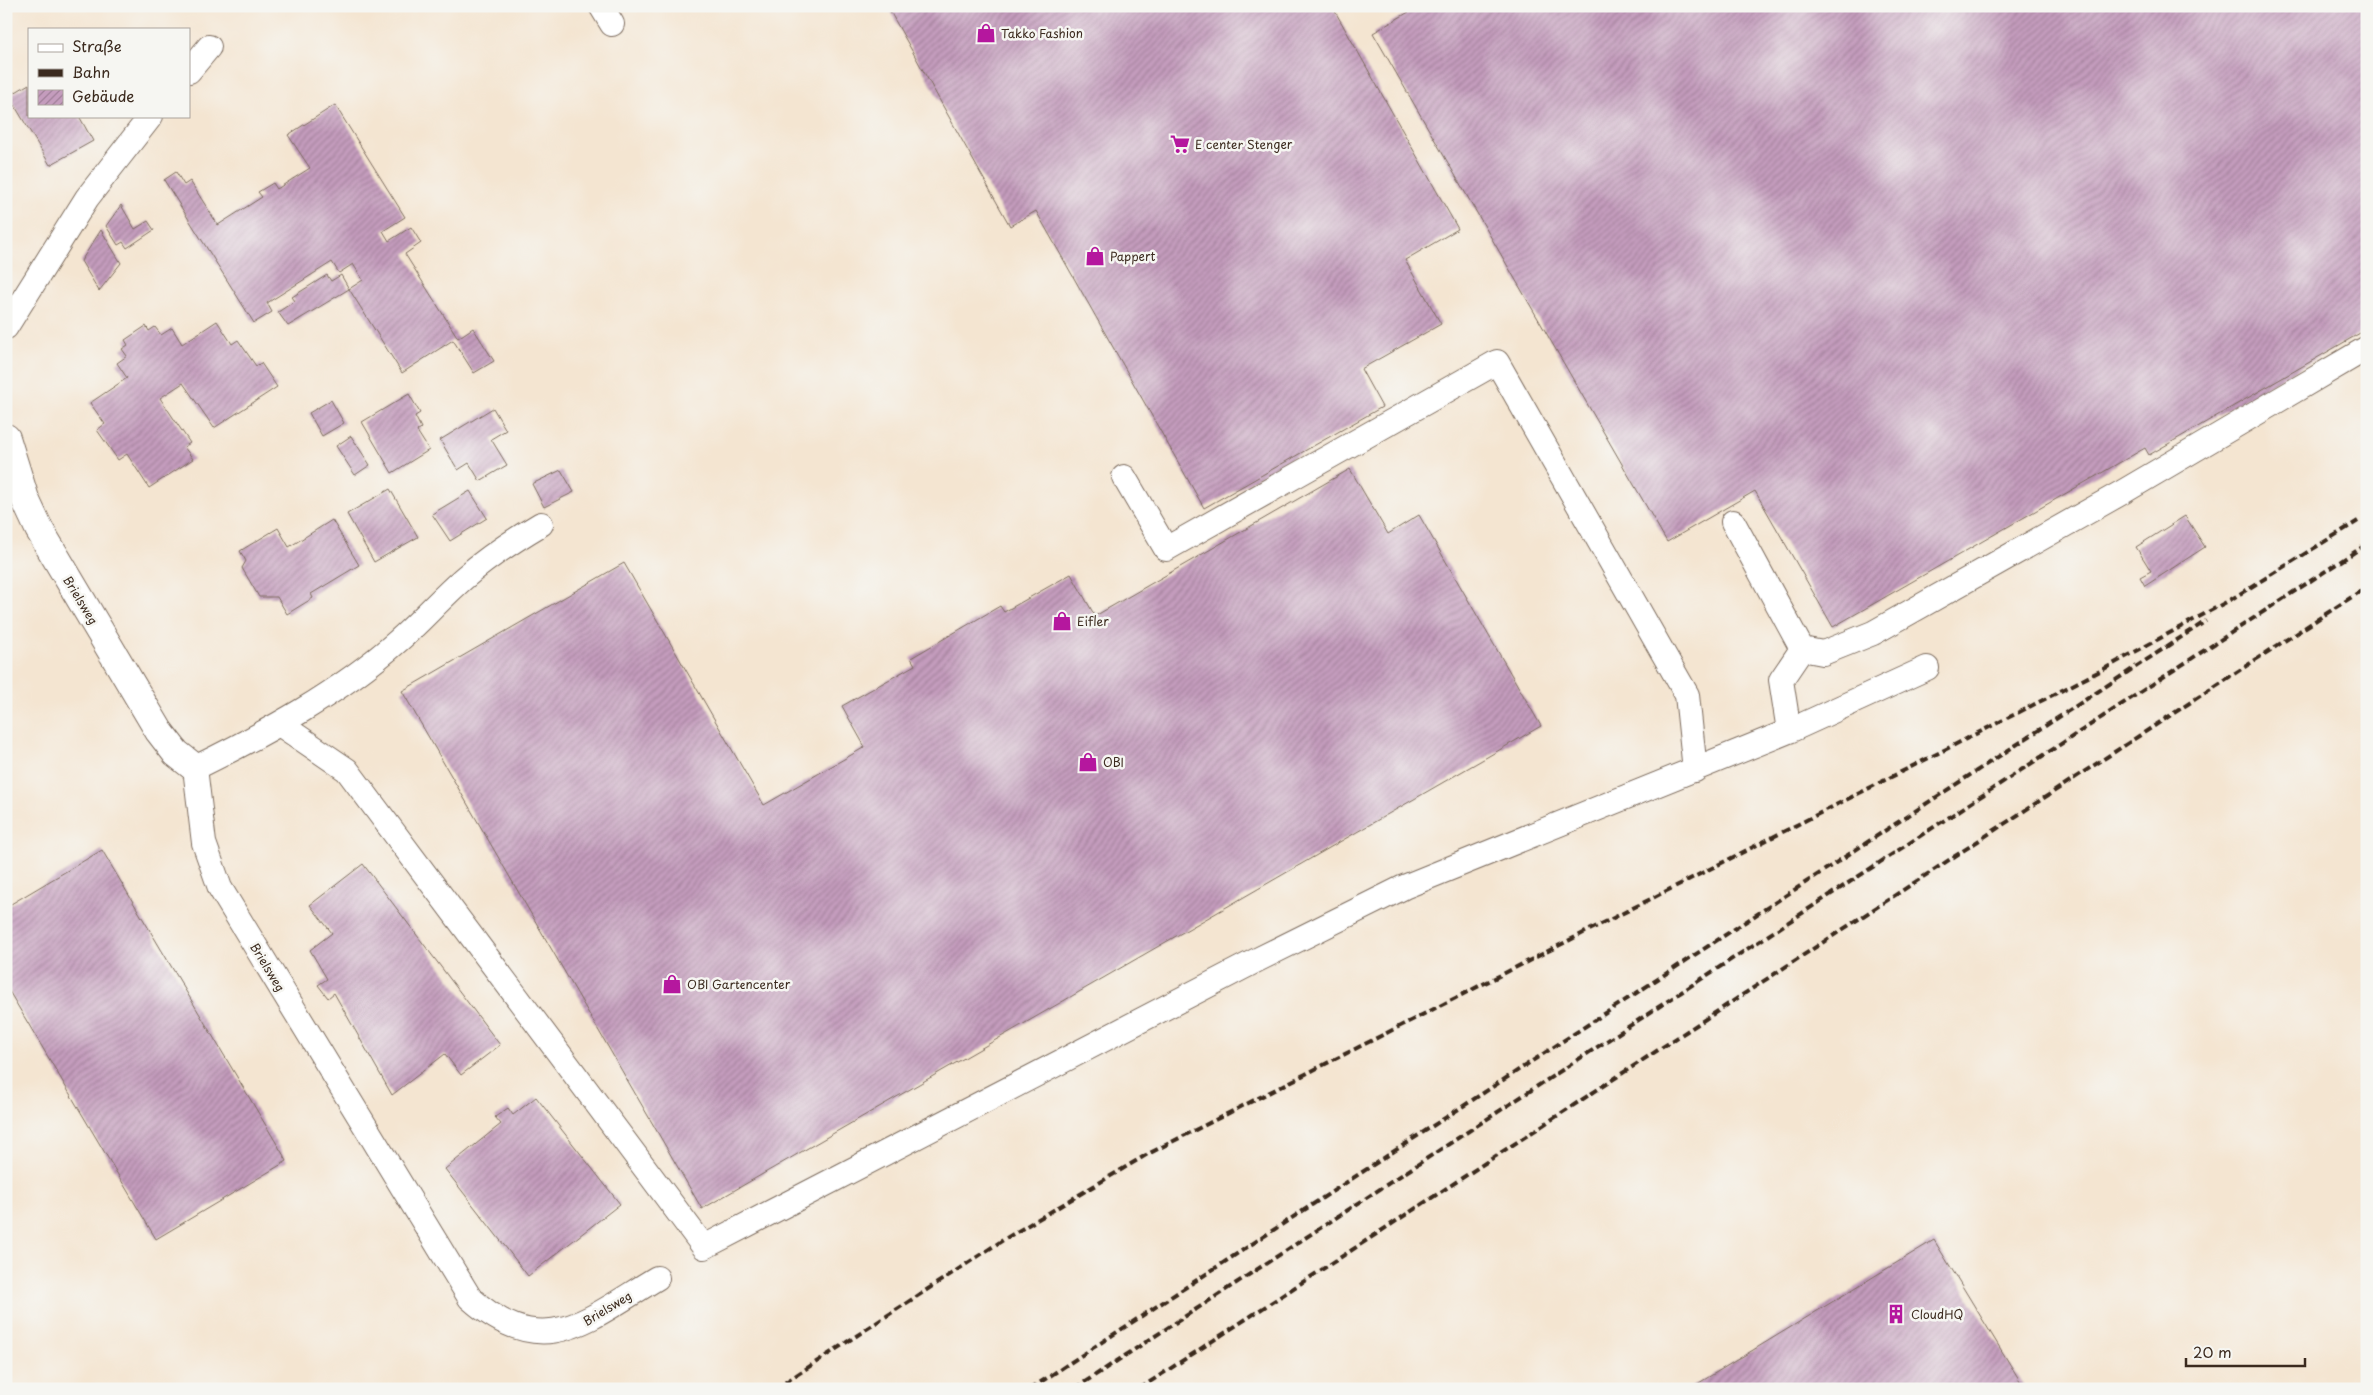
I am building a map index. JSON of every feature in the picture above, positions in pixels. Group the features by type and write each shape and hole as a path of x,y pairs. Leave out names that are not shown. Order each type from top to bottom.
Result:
{"street":[{"name":"Brielsweg","path":"6,438 25,499 39,529 159,731 176,752 195,768"}],"lane":[{"path":"190,70 209,46"},
{"path":"6,327 87,198 149,118"},
{"path":"1802,649 1823,653 1873,634 2121,493 2367,348"},
{"path":"1124,477 1166,549 1497,362 1687,695 1694,770"},
{"path":"1733,522 1802,649"},
{"path":"195,768 281,725 390,648 463,578 503,546 541,524"},
{"path":"1789,731 1781,680 1802,649"},
{"path":"281,725 347,770 704,1248 1257,960 1404,887 1789,731 1927,668"},
{"name":"Brielsweg","path":"195,768 204,843 220,888 470,1298 486,1312 512,1326 531,1331 555,1332 580,1324 657,1278"}],"building":[{"path":"887,6 1332,6 1458,229 1405,260 1441,324 1361,369 1382,407 1204,508 1036,211 1010,226"},
{"path":"1419,6 2367,6 2367,329 2149,455 2145,448 1833,627 1755,491 1667,542 1373,33"},
{"path":"28,85 28,118 80,118 93,141 50,165 9,96"},
{"path":"335,105 405,217 383,231 389,241 411,227 421,243 405,254 458,338 473,328 494,361 474,373 453,340 402,373 349,289 363,280 353,264 339,273 332,262 267,303 272,312 254,323 164,180 176,172 184,185 190,181 218,225 262,197 258,192 273,183 277,189 310,168 288,135"},
{"path":"121,205 135,229 148,221 154,230 127,248 123,242 118,245 106,226"},
{"path":"101,230 121,263 99,291 81,261"},
{"path":"327,275 331,281 341,275 349,289 288,326 278,312 295,301 292,297"},
{"path":"217,321 232,344 238,340 256,366 261,363 277,387 214,428 183,383 160,398 190,443 184,447 193,459 149,488 127,454 118,460 97,430 105,424 90,403 127,378 117,363 127,356 122,349 128,345 125,340 146,326 149,331 155,327 161,335 172,328 182,344"},
{"path":"409,394 420,413 415,416 421,428 417,431 429,450 392,473 362,422"},
{"path":"331,400 344,423 322,436 309,413"},
{"path":"493,408 506,430 491,439 507,465 480,481 469,463 458,470 440,440"},
{"path":"351,436 370,465 355,475 336,446"},
{"path":"1350,469 1388,534 1419,515 1541,726 702,1209 402,691 624,563 764,805 865,747 842,706 915,665 911,658 1000,606 1004,612 1071,574 1095,616"},
{"path":"561,470 574,492 544,507 532,484"},
{"path":"390,489 418,537 374,562 347,514"},
{"path":"470,491 487,518 450,541 432,514"},
{"path":"2185,516 2205,547 2145,586 2140,577 2151,571 2136,547"},
{"path":"332,520 359,565 311,594 313,598 287,614 277,597 259,597 242,568 246,561 240,551 278,528 289,547"},
{"path":"102,850 287,1161 156,1239 6,986 6,907"},
{"path":"363,864 500,1045 461,1075 445,1054 392,1095 334,993 328,998 318,985 327,979 310,950 332,933 310,905"},
{"path":"536,1097 620,1204 528,1276 445,1169 501,1124 495,1117 508,1108 513,1115"},
{"name":"CloudHQ","path":"1934,1240 2025,1389 1689,1389"}],"railway":[{"path":"775,1389 1003,1240 1146,1155 2102,670 2230,600 2358,521"},
{"path":"1074,1389 2367,544"},
{"path":"1139,1389 2367,587"},
{"path":"1030,1389 2206,621"}],"place":[{"name":"Takko Fashion","path":"986,33"},
{"name":"E center Stenger","path":"1180,144"},
{"name":"Pappert","path":"1095,256"},
{"name":"Eifler","path":"1062,621"},
{"name":"OBI","path":"1088,762"},
{"name":"OBI Gartencenter","path":"672,984"},
{"name":"CloudHQ","path":"1896,1314"}]}
